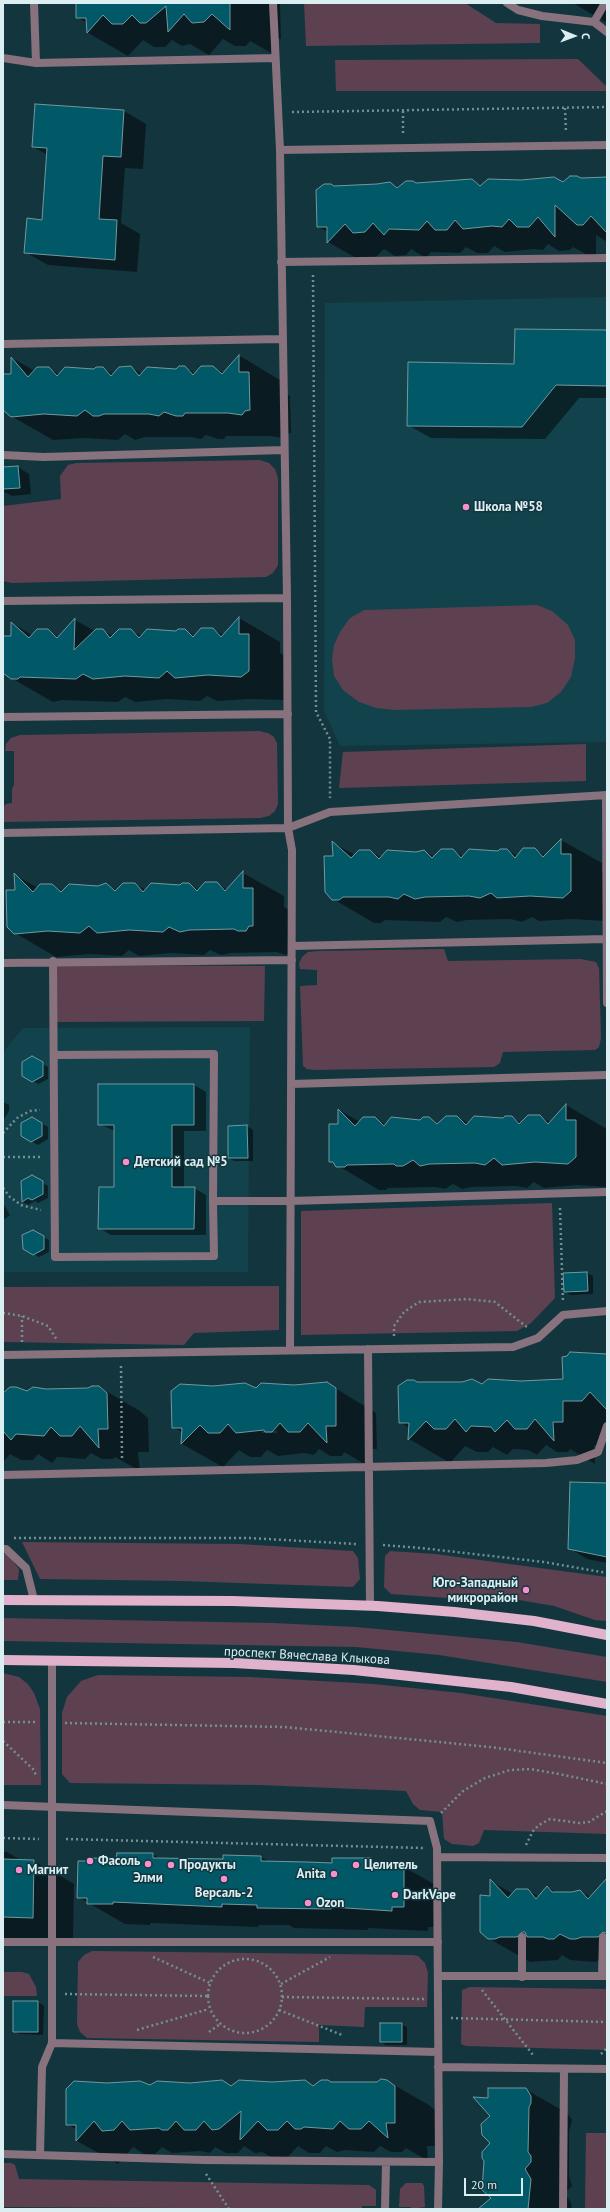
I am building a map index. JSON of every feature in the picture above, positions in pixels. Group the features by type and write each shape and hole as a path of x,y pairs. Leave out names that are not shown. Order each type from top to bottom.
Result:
{"main road":[{"path":"3,1600 232,1601 370,1606 463,1612 534,1621 607,1635"},
{"name":"проспект Вячеслава Клыкова","path":"3,1660 234,1664 354,1670 510,1687 607,1704"}],"lane":[{"path":"34,3 36,63"},
{"path":"273,3 280,150 287,598 288,828 292,850 290,1350"},
{"path":"507,3 518,10 542,16 594,22 607,32"},
{"path":"594,22 605,3"},
{"path":"3,58 36,63 275,58"},
{"path":"280,150 356,151 403,148 607,145"},
{"path":"281,262 607,258"},
{"path":"3,344 282,339"},
{"path":"3,456 44,457 284,450"},
{"path":"3,601 287,598"},
{"path":"3,717 288,714"},
{"path":"3,833 288,828 330,812 606,795 607,1003"},
{"path":"292,946 607,939"},
{"path":"3,963 53,961 292,960"},
{"path":"53,961 55,1257 214,1256 214,1054 54,1055"},
{"path":"291,1084 607,1075"},
{"path":"213,1201 290,1201 607,1192"},
{"path":"3,1355 514,1347 538,1338 563,1315 607,1311"},
{"path":"368,1349 370,1606"},
{"path":"3,1475 122,1474 370,1466 546,1463 577,1460 598,1452 607,1426"},
{"path":"3,1549 6,1549 26,1568 34,1600"},
{"path":"40,2155 42,2067 52,2042 52,1660"},
{"path":"3,1805 430,1821 437,1853 438,2209"},
{"path":"437,1853 519,1858 607,1858"},
{"path":"522,1937 522,1977"},
{"path":"438,1976 605,1976 602,1937"},
{"path":"3,1942 438,1942"},
{"path":"52,2042 438,2052"},
{"path":"438,2067 607,2069"},
{"path":"563,2209 564,2069"},
{"path":"3,2154 204,2160 439,2162"},
{"path":"385,2209 386,2162"}],"path":[{"path":"278,112 607,107"},
{"path":"565,108 566,145"},
{"path":"403,111 403,148"},
{"path":"313,262 316,712 330,739 330,812"},
{"path":"3,1133 17,1118 30,1112 46,1109"},
{"path":"3,1157 46,1157"},
{"path":"3,1188 21,1205 35,1210 47,1210"},
{"path":"560,1193 563,1315"},
{"path":"394,1349 394,1326 404,1312 419,1302 467,1299 495,1302 538,1338"},
{"path":"3,1313 22,1316 48,1326 66,1354"},
{"path":"22,1316 22,1355"},
{"path":"121,1352 122,1474"},
{"path":"8,1538 250,1538 421,1548 528,1561 607,1574"},
{"path":"3,1722 285,1727 490,1747 607,1763"},
{"path":"3,1741 33,1769 39,1781"},
{"path":"430,1821 463,1791 485,1778 510,1770 530,1770 560,1774 607,1784"},
{"path":"519,1858 533,1831 539,1824 550,1819 579,1823 589,1822 607,1810"},
{"path":"3,1838 437,1853"},
{"path":"281,1984 357,1942"},
{"path":"149,1955 210,1983"},
{"path":"246,1959 259,1962 269,1967 281,1984 282,1997 276,2017 265,2028 253,2033 244,2034 228,2030 220,2024 209,2009 208,1996 210,1983 216,1972 226,1964 246,1959"},
{"path":"472,1977 544,2068"},
{"path":"53,1993 208,1996"},
{"path":"282,1997 438,1999"},
{"path":"129,2032 209,2009"},
{"path":"279,2010 354,2039 354,2050"},
{"path":"438,2018 607,2022"},
{"path":"204,2160 204,2171 229,2209"}],"shaded area":[{"path":"304,3 465,3 496,23 540,24 540,43 306,46"},
{"path":"578,59 607,87 607,91 336,91 335,60"},
{"name":"Школа №58","path":"607,297 607,742 340,746 324,711 325,303"},
{"path":"260,460 269,463 275,469 278,478 278,565 273,573 266,577 12,583 3,581 3,506 61,499 60,476 68,465 76,463"},
{"path":"537,605 552,611 568,625 575,640 575,658 571,677 561,692 547,703 531,707 395,710 376,708 359,702 343,690 334,676 332,659 334,645 340,632 350,618 364,610"},
{"path":"259,731 268,733 274,737 277,743 278,804 275,811 269,816 260,818 3,822 3,807 6,804 12,803 12,789 14,785 14,751 5,751 6,744 11,738 20,735"},
{"path":"586,744 586,781 339,788 343,752"},
{"path":"444,949 448,961 581,959 596,962 599,968 601,1038 599,1047 595,1050 503,1052 500,1063 494,1067 314,1070 307,1069 303,1066 300,986 317,985 317,970 300,969 299,963 302,957 308,952"},
{"path":"57,965 265,966 264,1021 57,1022"},
{"name":"Детский сад №5","path":"250,1027 248,1272 3,1272 3,1052 23,1028"},
{"path":"552,1203 555,1298 531,1323 517,1331 301,1335 301,1211"},
{"path":"279,1286 279,1330 194,1333 184,1345 3,1342 3,1287"},
{"path":"22,1542 240,1544 353,1551 358,1558 360,1579 353,1587 182,1581 40,1579"},
{"path":"390,1551 435,1554 607,1577 607,1621 595,1620 554,1606 496,1596 448,1598 391,1594 384,1587 385,1556"},
{"path":"3,1554 7,1554 19,1569 18,1580 3,1580"},
{"path":"3,1618 273,1623 356,1627 517,1642 607,1657 607,1682 439,1655 356,1647 3,1641"},
{"path":"3,1673 19,1677 28,1684 34,1693 40,1709 41,1785 3,1785"},
{"path":"98,1675 250,1677 374,1684 461,1693 607,1716 607,1834 484,1830 479,1843 473,1846 452,1844 444,1839 442,1812 420,1810 413,1804 406,1791 259,1785 70,1783 62,1774 62,1713 67,1697 81,1681"},
{"path":"92,1951 413,1955 418,1956 425,1963 428,1973 427,2007 365,2007 364,2027 319,2025 319,2042 87,2038 80,2032 77,2024 78,1962 84,1955"},
{"path":"3,1972 22,1972 29,1974 36,1987 37,1996 3,1996"},
{"path":"470,1987 607,1989 607,2050 466,2046 461,2044 462,1990"},
{"path":"586,2133 607,2133 607,2209 585,2209"},
{"path":"3,2163 11,2163 15,2165 19,2179 369,2185 376,2190 376,2206 362,2206 362,2209 3,2207"},
{"path":"406,2183 422,2183 424,2186 425,2207 411,2209 411,2207 399,2207 400,2189"}],"building":[{"path":"76,3 230,3 230,30 212,14 204,22 192,23 184,14 168,32 166,6 146,23 140,23 132,15 123,24 112,24 103,15 87,33 86,18 76,18"},
{"path":"35,104 124,110 121,157 103,156 99,219 117,220 115,260 24,253 27,218 42,220 47,148 32,147"},
{"path":"570,176 577,176 581,178 607,177 607,233 591,216 583,225 577,225 555,205 555,237 538,217 529,227 517,227 509,219 502,227 492,226 463,229 455,220 447,230 435,230 427,221 419,230 389,229 384,235 373,223 365,232 353,233 345,224 327,243 327,227 317,227 316,190 324,184 331,184 334,186 390,182 397,188 406,181 413,181 416,183 472,179 480,186 488,179 521,180 554,177 563,182"},
{"path":"515,329 607,330 607,386 556,385 522,427 407,426 408,362 514,364"},
{"path":"239,355 239,372 249,372 250,410 245,411 242,415 228,413 185,413 183,416 176,416 164,412 159,416 149,414 104,414 93,416 85,410 77,416 44,414 11,417 3,410 3,374 11,374 11,357 28,377 37,367 49,367 57,376 65,367 94,369 96,367 103,367 111,376 119,367 131,366 139,376 147,367 176,369 179,366 185,366 193,375 201,366 213,366 222,374"},
{"path":"18,466 20,488 3,489 3,467"},
{"path":"239,617 239,634 249,634 249,671 241,677 208,675 175,678 167,671 159,678 125,676 93,679 83,674 76,679 20,677 18,679 11,679 3,673 3,636 11,636 11,622 29,638 37,629 48,629 57,638 75,618 74,650 96,629 103,629 110,638 119,629 131,629 139,638 147,629 176,631 178,629 185,629 193,637 201,628 213,628 221,637"},
{"path":"561,839 561,854 571,854 571,891 563,898 530,896 497,898 491,893 480,898 469,896 425,897 415,899 404,894 398,899 389,897 343,897 339,900 332,900 325,892 324,856 333,856 332,841 351,858 359,850 370,850 379,859 387,850 416,852 424,850 432,858 441,849 453,849 461,858 469,849 498,851 500,849 507,849 515,858 523,848 535,848 543,857"},
{"path":"243,871 243,888 253,888 253,926 249,926 246,931 238,931 234,929 189,930 180,932 169,927 163,932 129,930 97,933 89,926 80,933 48,931 14,934 7,927 6,890 15,890 14,873 33,892 40,884 52,884 61,892 69,884 98,886 106,883 115,891 123,883 135,883 143,892 151,883 180,885 182,883 189,883 197,891 205,882 217,882 225,891"},
{"path":"32,1056 43,1062 43,1076 32,1082 22,1076 22,1062"},
{"path":"98,1084 194,1084 194,1125 172,1125 172,1187 195,1187 194,1229 98,1229 99,1187 114,1187 114,1125 98,1125"},
{"path":"566,1104 566,1120 576,1120 576,1157 568,1164 535,1162 502,1165 494,1158 485,1165 475,1163 429,1164 420,1166 413,1160 403,1166 396,1166 394,1164 347,1165 345,1167 336,1167 333,1162 329,1162 329,1124 338,1124 338,1109 355,1126 363,1117 375,1117 384,1126 391,1117 420,1120 423,1117 429,1117 437,1124 446,1116 457,1116 466,1125 474,1116 503,1118 505,1116 512,1116 519,1124 528,1115 540,1115 548,1124"},
{"path":"32,1117 42,1123 42,1136 31,1142 21,1136 21,1123"},
{"path":"247,1125 248,1158 228,1158 228,1126"},
{"path":"32,1175 43,1181 43,1194 32,1200 28,1198 22,1202 21,1181"},
{"path":"33,1230 44,1236 44,1249 33,1255 23,1249 22,1235"},
{"path":"587,1272 588,1291 564,1292 563,1273"},
{"path":"570,1352 607,1354 607,1410 590,1392 582,1401 563,1401 563,1422 553,1422 554,1441 535,1419 527,1429 515,1429 507,1420 495,1432 491,1427 471,1426 466,1432 455,1419 446,1429 434,1429 426,1421 408,1440 409,1423 399,1423 398,1386 407,1380 414,1380 417,1382 462,1382 472,1379 482,1384 488,1379 521,1381 563,1379 562,1357 567,1356"},
{"path":"327,1382 336,1388 336,1426 326,1426 327,1443 308,1423 300,1432 288,1432 280,1423 272,1432 265,1432 264,1430 236,1433 228,1424 220,1433 208,1433 200,1425 181,1444 182,1428 172,1428 171,1391 180,1384 213,1386 245,1383 256,1388 261,1383 294,1385"},
{"path":"92,1386 99,1386 107,1393 108,1429 98,1429 99,1448 80,1426 72,1436 60,1436 51,1427 44,1436 16,1434 11,1440 3,1431 3,1393 10,1387 16,1387 27,1391 33,1387 46,1389 88,1388"},
{"path":"570,1482 607,1483 607,1557 568,1549"},
{"path":"117,1853 153,1853 153,1858 223,1859 223,1855 261,1856 261,1861 332,1863 332,1858 371,1858 371,1862 393,1863 393,1866 404,1866 404,1907 392,1907 392,1911 331,1907 331,1909 257,1908 257,1905 222,1904 222,1907 113,1902 113,1904 87,1904 87,1898 77,1898 78,1861 92,1861 92,1858 116,1859"},
{"path":"3,1859 34,1860 33,1918 3,1917"},
{"path":"607,1878 607,1933 603,1932 598,1937 570,1939 560,1934 554,1939 548,1939 543,1937 527,1937 525,1932 522,1932 517,1937 488,1939 480,1932 480,1895 490,1896 490,1879 508,1898 516,1889 528,1889 536,1899 547,1886 552,1892 572,1892 580,1890 588,1899"},
{"path":"13,2001 38,2001 38,2032 13,2032"},
{"path":"380,2023 402,2023 402,2042 380,2042"},
{"path":"381,2079 387,2080 395,2086 395,2123 386,2123 388,2138 369,2121 361,2129 349,2129 340,2121 333,2129 304,2127 301,2129 295,2129 287,2121 278,2130 267,2130 258,2121 240,2140 241,2111 219,2129 212,2130 204,2121 196,2130 184,2130 176,2121 168,2130 162,2130 159,2128 130,2130 122,2121 114,2130 102,2131 94,2121 76,2141 76,2125 66,2125 66,2089 74,2081 107,2083 140,2081 150,2085 157,2081 190,2083 222,2080 231,2086 239,2080 272,2082 305,2080 313,2086 321,2080 328,2080 331,2082 377,2082"},
{"path":"488,2088 526,2088 531,2096 531,2103 529,2107 528,2152 531,2156 531,2162 525,2169 531,2179 528,2209 478,2209 491,2198 482,2190 484,2161 482,2158 482,2152 490,2143 482,2135 481,2124 490,2116 473,2097 488,2098"}],"place":[{"name":"Школа №58","path":"466,507"},
{"name":"Детский сад №5","path":"126,1162"},
{"name":"Юго-Западный микрорайон","path":"526,1590"},
{"name":"Фасоль","path":"90,1861"},
{"name":"Элми","path":"148,1864"},
{"name":"Продукты","path":"171,1865"},
{"name":"Целитель","path":"356,1865"},
{"name":"Магнит","path":"19,1870"},
{"name":"Anita","path":"334,1874"},
{"name":"Версаль-2","path":"224,1879"},
{"name":"DarkVape","path":"395,1895"},
{"name":"Ozon","path":"308,1903"}]}
